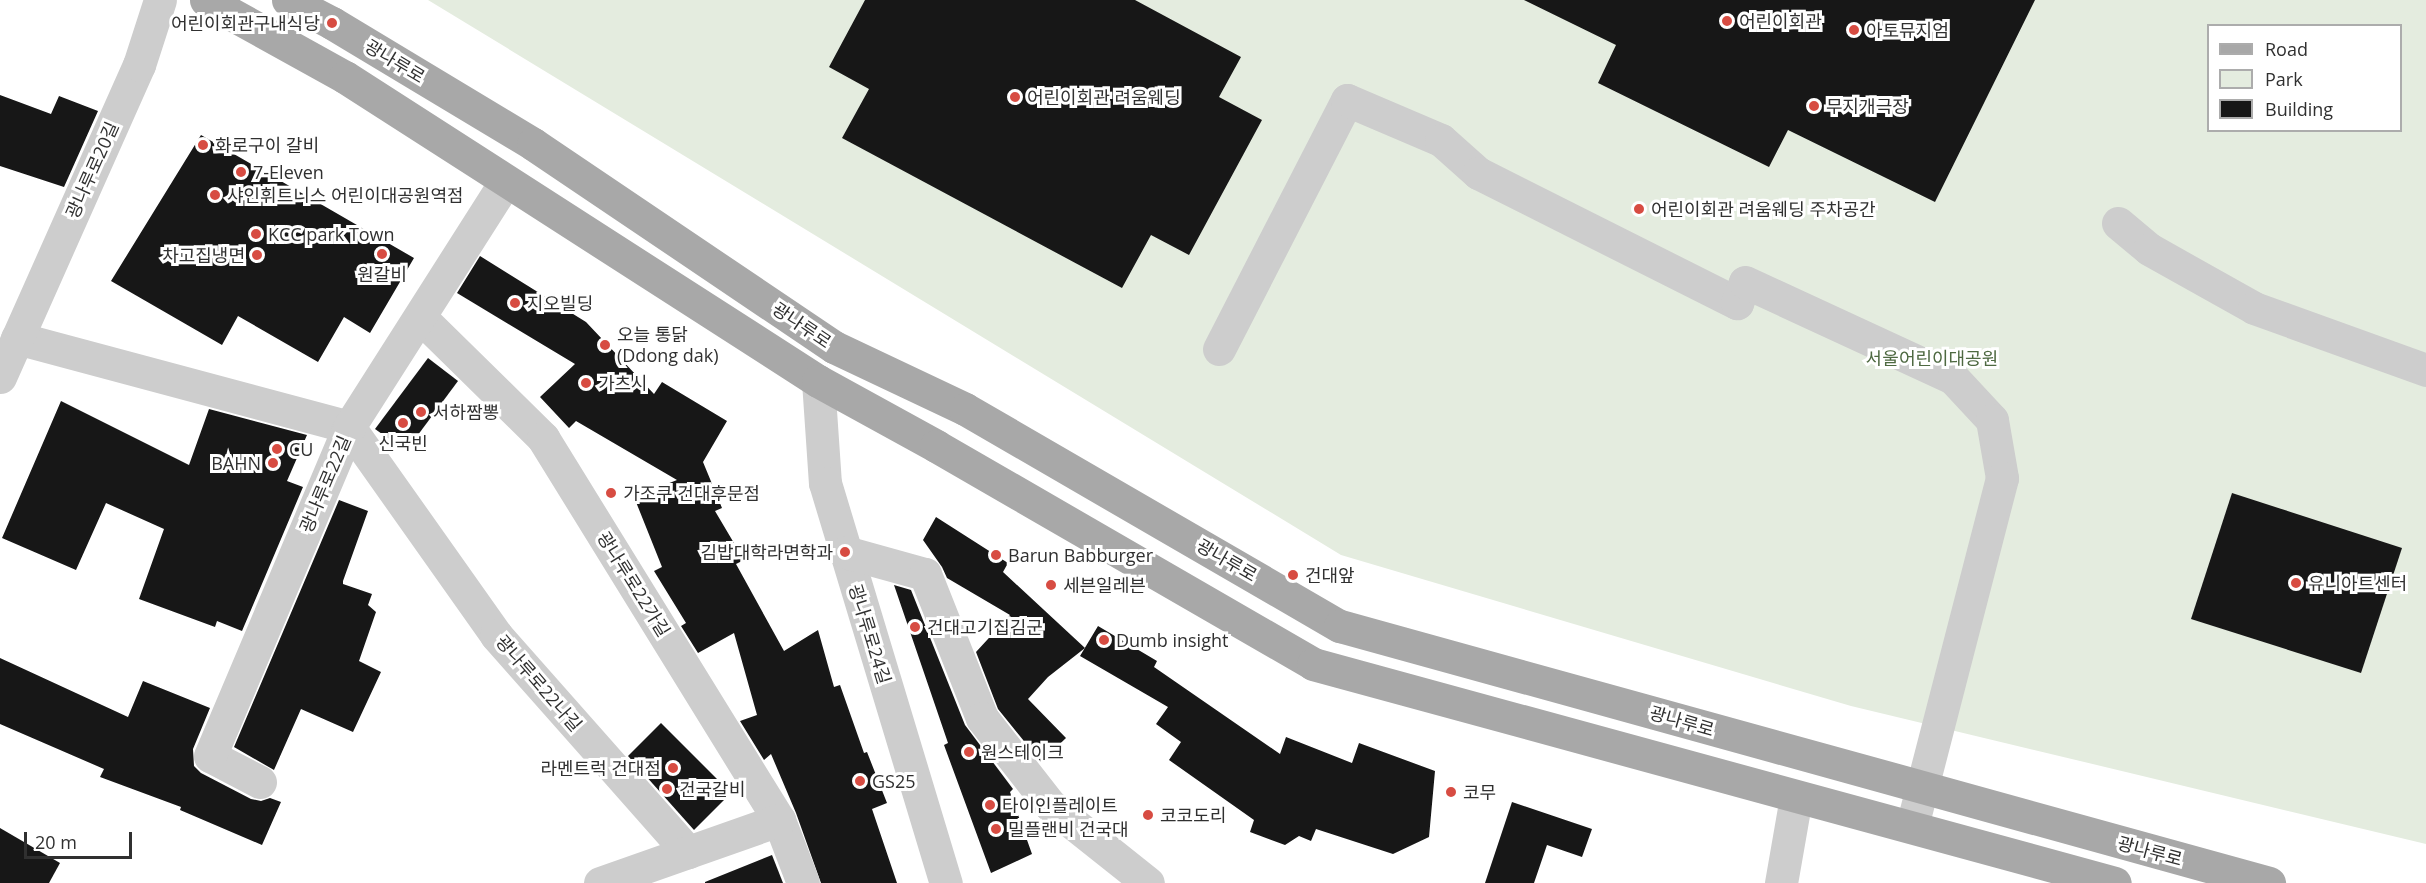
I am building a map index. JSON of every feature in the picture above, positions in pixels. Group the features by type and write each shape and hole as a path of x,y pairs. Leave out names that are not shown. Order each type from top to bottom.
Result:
{"main road":[{"path":"206,0 345,77 505,182 818,381 936,446 1313,664 2115,883"},
{"name":"광나루로","path":"294,2 533,144 834,347 965,409 1340,626 2269,883"},
{"path":"818,381 834,347"}],"street":[{"name":"광나루로20길","path":"0,377 139,65 160,0"},
{"path":"1220,349 1347,100 1441,140 1478,173 1737,303 1745,282 1953,378 1992,420 2002,478 1912,827"},
{"name":"광나루로22길","path":"260,782 210,756 349,427 505,182"},
{"path":"2118,223 2149,249 2254,308 2426,370"},
{"name":"광나루로22가길","path":"420,316 543,438 779,820 803,883"},
{"path":"17,338 349,427"},
{"name":"광나루로24길","path":"818,381 825,483 946,883"},
{"name":"광나루로22나길","path":"349,427 496,634 688,852"},
{"path":"845,552 925,574 982,718 1050,805 1148,883"},
{"path":"1781,883 1796,797"},
{"path":"600,883 779,820"}],"green space":[{"name":"서울어린이대공원","path":"428,0 2426,0 2426,844 1851,706 1341,555"}],"building":[{"path":"865,0 1135,0 1241,57 1219,97 1262,120 1189,255 1151,235 1122,288 842,138 869,89 829,67"},
{"name":"무지개극장","path":"1524,0 2035,0 1935,202 1788,130 1769,167 1598,83 1616,45"},
{"path":"0,95 51,114 59,96 98,111 64,187 0,166"},
{"name":"KCC park Town","path":"201,135 414,258 370,333 344,317 318,362 238,316 222,345 111,281"},
{"path":"480,256 586,322 654,394 662,382 727,421 703,462 722,508 715,511 744,560 736,564 784,651 818,630 834,687 840,685 864,753 867,752 887,803 872,809 897,883 821,883 796,813 771,754 764,760 740,721 757,715 734,633 698,653 681,626 686,623 654,571 662,567 634,497 677,480 576,421 569,428 540,397 575,364 457,293"},
{"path":"428,358 458,381 406,451 375,429"},
{"path":"61,401 189,465 209,409 307,435 287,481 303,487 242,631 217,621 215,627 139,599 164,529 106,503 76,570 2,538"},
{"name":"유니아트센터","path":"2232,493 2402,548 2361,673 2191,619"},
{"path":"339,500 368,511 343,584 372,594 368,605 376,612 359,661 381,672 353,732 301,709 274,770 234,747"},
{"path":"936,517 1008,563 1003,572 1085,648 1048,677 1028,699 1066,738 1041,762 998,709 976,652 1010,615 947,578 923,540"},
{"name":"타이인플레이트","path":"894,585 911,590 965,725 1013,789 1010,792 1032,854 991,873 944,745 948,743"},
{"path":"1098,626 1157,661 1154,667 1280,754 1286,737 1352,763 1359,743 1435,771 1429,837 1393,854 1316,829 1311,841 1299,836 1285,845 1250,832 1254,820 1169,760 1181,742 1156,724 1168,707 1080,656"},
{"path":"0,658 128,717 143,681 210,708 193,749 194,766 201,773 251,799 261,801 270,798 281,802 262,845 180,810 181,807 100,777 104,769 0,724"},
{"path":"661,723 731,793 694,830 628,756"},
{"path":"1512,802 1592,829 1582,857 1547,845 1534,883 1485,883"},
{"path":"0,828 60,863 49,883 0,883"},
{"path":"772,855 783,883 705,883 705,882"}],"place":[{"name":"어린이회관","path":"1727,21"},
{"name":"어린이회관구내식당","path":"332,23"},
{"name":"아토뮤지엄","path":"1854,30"},
{"name":"어린이회관 려움웨딩","path":"1015,97"},
{"name":"무지개극장","path":"1814,106"},
{"name":"화로구이 갈비","path":"203,145"},
{"name":"7-Eleven","path":"241,172"},
{"name":"샤인휘트니스 어린이대공원역점","path":"215,195"},
{"name":"어린이회관 려움웨딩 주차공간","path":"1639,209"},
{"name":"KCC park Town","path":"256,234"},
{"name":"원갈비","path":"382,254"},
{"name":"차고집냉면","path":"257,255"},
{"name":"지오빌딩","path":"515,303"},
{"name":"오늘 통닭 (Ddong dak)","path":"605,345"},
{"name":"가츠시","path":"586,383"},
{"name":"서하짬뽕","path":"421,412"},
{"name":"신국빈","path":"403,423"},
{"name":"CU","path":"277,449"},
{"name":"BAHN","path":"273,463"},
{"name":"가조쿠 건대후문점","path":"611,493"},
{"name":"김밥대학라면학과","path":"845,552"},
{"name":"Barun Babburger","path":"996,555"},
{"name":"건대앞","path":"1293,575"},
{"name":"유니아트센터","path":"2296,583"},
{"name":"세븐일레븐","path":"1051,585"},
{"name":"건대고기집김군","path":"915,627"},
{"name":"Dumb insight","path":"1104,640"},
{"name":"원스테이크","path":"969,752"},
{"name":"라멘트럭 건대점","path":"673,768"},
{"name":"GS25","path":"860,781"},
{"name":"건국갈비","path":"667,789"},
{"name":"코무","path":"1451,792"},
{"name":"타이인플레이트","path":"990,805"},
{"name":"코코도리","path":"1148,815"},
{"name":"밀플랜비 건국대","path":"996,829"}]}
